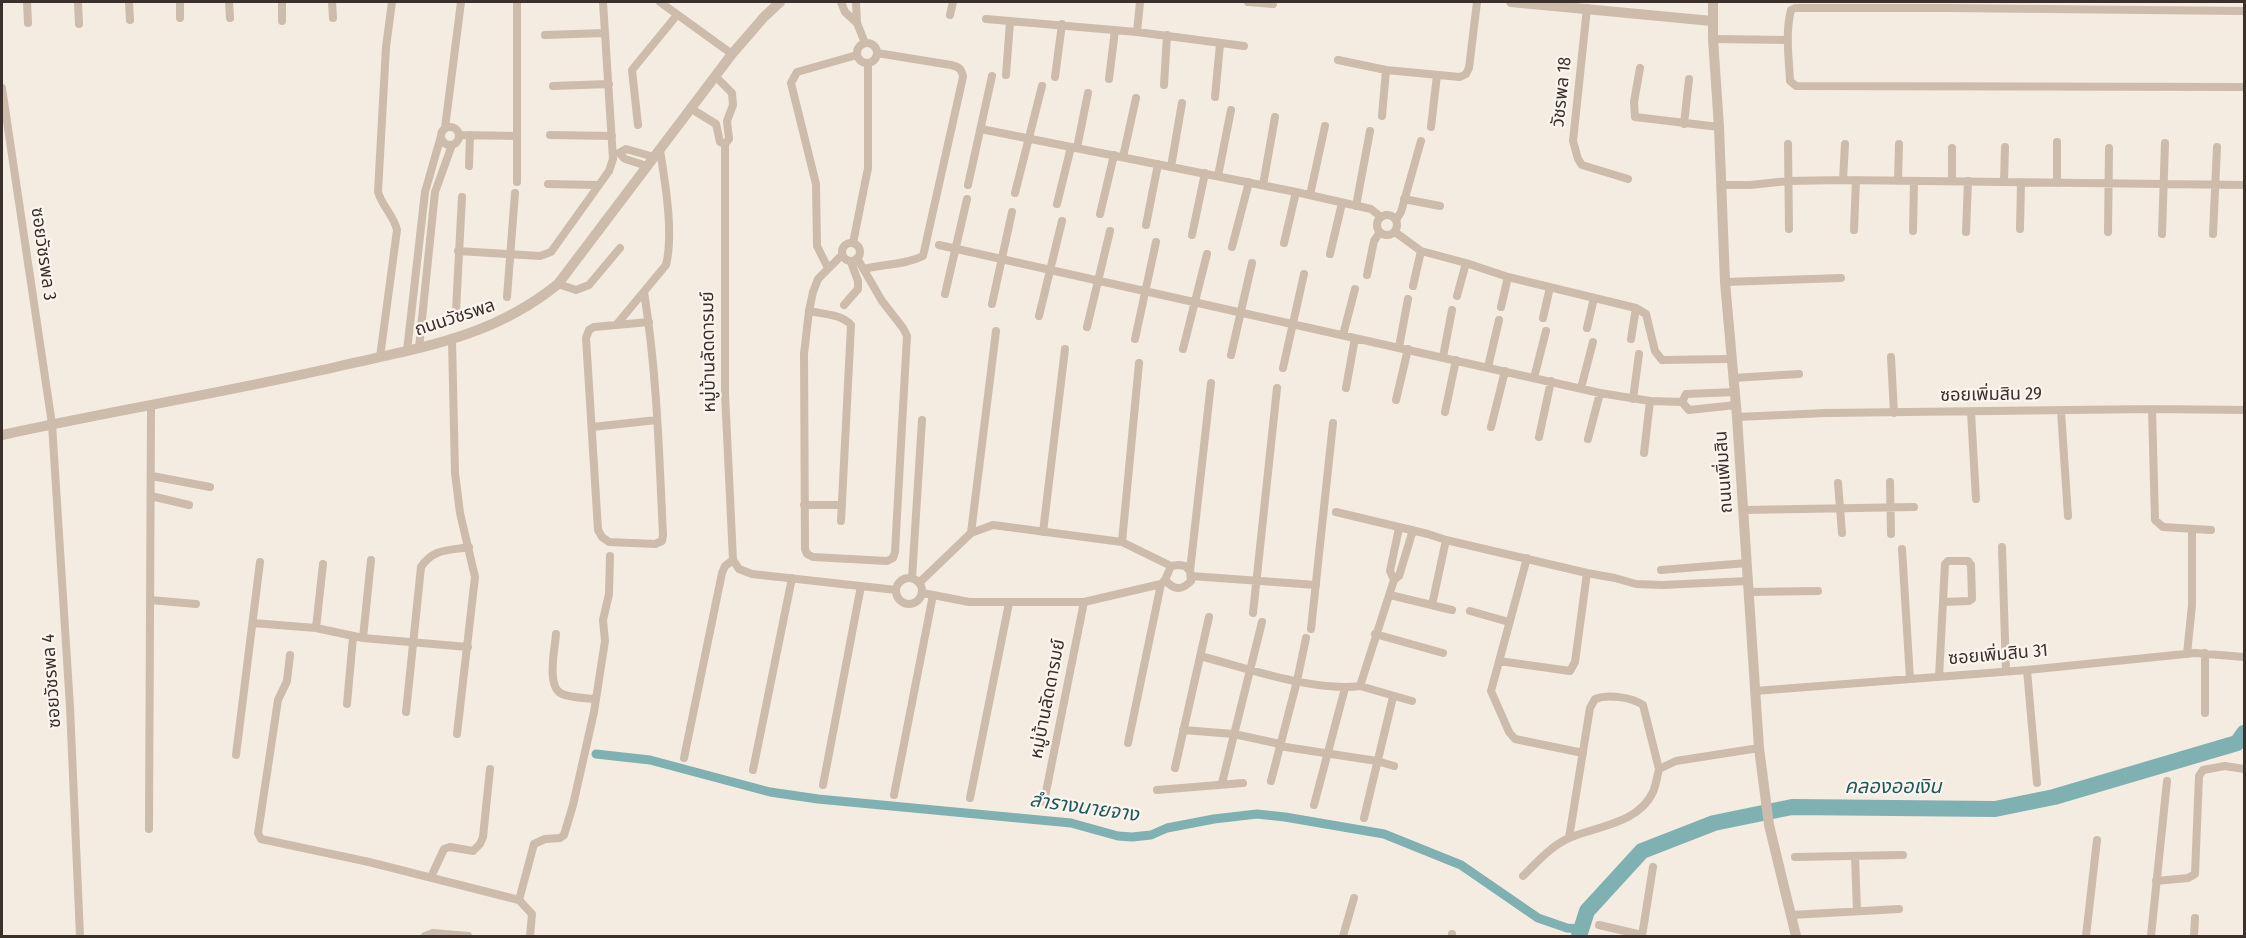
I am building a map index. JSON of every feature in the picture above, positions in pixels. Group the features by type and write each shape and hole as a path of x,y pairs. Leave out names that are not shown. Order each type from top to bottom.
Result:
{"street":[{"path":"27,2 27,23"},
{"path":"78,2 79,24"},
{"path":"129,2 130,20"},
{"path":"180,2 180,18"},
{"path":"230,2 230,18"},
{"path":"282,2 282,21"},
{"path":"332,2 333,18"},
{"path":"380,357 397,230 395,222 381,203 378,192 392,2"},
{"path":"407,351 425,192 443,132 461,2"},
{"path":"517,2 517,182"},
{"path":"458,251 540,256 550,252 609,171 616,152 612,136 603,2"},
{"path":"660,2 732,54"},
{"name":"ถนนวัชรพล","path":"2,435 265,383 407,351 452,340 510,317 540,299 558,284 732,54 780,2"},
{"path":"841,2 844,12 857,23"},
{"path":"856,2 857,23 865,43"},
{"path":"950,15 953,2"},
{"path":"1137,32 1140,2"},
{"path":"1248,2 1273,4"},
{"path":"1338,60 1386,70 1460,77 1466,74 1469,68 1477,2"},
{"path":"1511,2 1712,21"},
{"name":"ถนนเพิ่มสิน","path":"1713,2 1712,21 1722,185 1725,282 1737,417 1759,748 1770,825 1796,936"},
{"name":"วัชรพล 18","path":"1587,8 1574,148 1582,165 1628,179"},
{"path":"2244,11 1794,8 1789,17 1788,40 1790,81 1796,86 2244,87"},
{"path":"638,125 632,70 677,15"},
{"path":"986,19 1062,24 1244,46"},
{"path":"1006,75 1010,22"},
{"path":"1055,76 1062,24"},
{"path":"1109,79 1115,30"},
{"path":"545,34 604,33"},
{"path":"1164,85 1167,35"},
{"path":"1713,39 1788,40"},
{"path":"865,43 873,45 877,53"},
{"path":"865,43 857,49 857,55 862,62 868,63 875,58 877,53"},
{"path":"1215,97 1220,44"},
{"path":"864,269 915,260 922,256 963,77 963,71 959,67 877,53"},
{"path":"828,268 817,246 816,184 791,83 797,72 857,55"},
{"path":"853,243 868,168 868,63"},
{"path":"1640,68 1634,102 1635,117 1719,127"},
{"path":"1382,116 1386,70"},
{"path":"1431,127 1437,75"},
{"name":"หมู่บ้านลัดดารมย์","path":"684,758 723,573 725,566 733,560 725,393 725,144 729,139 727,121 733,105 732,93 715,76"},
{"path":"968,185 992,76"},
{"path":"1684,124 1689,79"},
{"path":"554,86 609,84"},
{"path":"1015,193 1042,86"},
{"name":"ซอยวัชรพล 3","path":"2,88 4,115 52,424"},
{"path":"1057,204 1088,93"},
{"path":"1100,214 1136,98"},
{"path":"1171,167 1182,103"},
{"path":"690,108 716,123 727,121"},
{"path":"1218,176 1231,110"},
{"path":"1263,185 1275,117"},
{"name":"หมู่บ้านลัดดารมย์","path":"716,123 720,142 725,144"},
{"path":"1310,195 1325,126"},
{"path":"419,348 435,192 452,145 458,140 459,135 454,127 443,132"},
{"path":"981,129 1310,195 1371,209 1381,217"},
{"path":"1356,206 1370,131"},
{"path":"443,132 444,143 452,145"},
{"path":"459,135 517,136"},
{"path":"469,166 470,135"},
{"path":"550,135 612,136"},
{"path":"1395,232 1396,220 1401,212 1421,141"},
{"path":"2057,142 2057,183"},
{"path":"1788,144 1789,229"},
{"path":"1843,180 1845,144"},
{"path":"1898,181 1899,144"},
{"path":"2162,234 2165,144"},
{"path":"2004,182 2005,147"},
{"path":"2213,234 2217,147"},
{"path":"1952,148 1952,181"},
{"path":"2108,232 2109,148"},
{"path":"616,152 625,159 654,158 667,194 669,255 666,265 617,324"},
{"path":"1146,225 1158,164"},
{"path":"1192,234 1205,173"},
{"path":"1722,185 1843,180 2244,185"},
{"path":"1854,230 1856,180"},
{"path":"1913,231 1914,181"},
{"path":"1232,246 1249,182"},
{"path":"1966,232 1968,182"},
{"path":"2020,229 2021,182"},
{"path":"548,184 597,185"},
{"path":"1284,243 1296,192"},
{"path":"507,297 515,193"},
{"path":"456,311 462,197"},
{"path":"945,294 967,199"},
{"path":"1404,199 1440,206"},
{"path":"1329,254 1342,203"},
{"path":"992,304 1012,212"},
{"path":"1367,275 1374,241 1380,232 1378,223 1381,217 1387,215 1396,220"},
{"path":"1039,316 1062,221"},
{"path":"1087,327 1110,231"},
{"path":"1380,232 1386,235 1395,232"},
{"path":"1395,232 1421,251 1508,277 1636,308 1646,314 1656,351 1662,360 1731,359"},
{"path":"1135,339 1156,242"},
{"path":"842,255 854,260 864,269 882,301 907,336 893,558 887,561 813,557 807,554 805,549 804,354 809,311 818,279 842,255 844,246 853,243"},
{"path":"844,305 858,289 854,260 860,249 853,243"},
{"path":"939,245 1600,393 1650,401 1682,402 1689,410 1736,405"},
{"path":"558,284 576,290 589,285 620,248"},
{"path":"1413,286 1421,251"},
{"path":"1183,349 1207,254"},
{"path":"1231,355 1252,263"},
{"path":"1457,296 1466,263"},
{"path":"1283,368 1304,274"},
{"path":"1501,307 1508,277"},
{"path":"1725,282 1841,278"},
{"path":"415,279 426,280"},
{"path":"1543,318 1550,287"},
{"path":"1343,335 1355,289"},
{"path":"644,292 649,322 657,420 663,535 662,542 655,544 609,542 598,530 586,338 589,330 594,327 649,322"},
{"path":"1587,328 1594,298"},
{"path":"1396,400 1404,348 1408,299"},
{"path":"412,305 424,305"},
{"path":"1631,339 1636,308"},
{"path":"1443,357 1452,310"},
{"path":"809,311 839,317 848,320 851,325 841,521"},
{"path":"1488,367 1499,320"},
{"path":"971,533 996,331"},
{"path":"1534,378 1546,331"},
{"path":"1346,388 1355,338"},
{"path":"452,340 455,473 460,513 475,577 457,734"},
{"path":"1581,388 1593,342"},
{"path":"1043,532 1065,349"},
{"path":"1633,399 1640,354"},
{"path":"1891,357 1894,413"},
{"path":"1445,412 1456,360"},
{"path":"1122,542 1140,363"},
{"path":"1491,427 1505,370"},
{"path":"1733,378 1799,374"},
{"path":"1539,437 1551,381"},
{"path":"923,593 969,602 1084,602 1163,582 1178,589 1188,584 1191,581 1211,383"},
{"path":"1253,613 1277,388"},
{"path":"1682,402 1686,394 1734,392"},
{"path":"1588,439 1600,393"},
{"path":"1644,453 1650,401"},
{"path":"149,829 151,405"},
{"path":"2152,409 2156,520 2163,526 2211,530"},
{"name":"ซอยเพิ่มสิน 29","path":"1737,417 2152,409 2244,410"},
{"path":"2061,411 2068,516"},
{"path":"1971,412 1976,500"},
{"path":"592,427 657,420"},
{"path":"922,420 916,580 923,593"},
{"path":"1311,628 1333,423"},
{"name":"ซอยวัชรพล 4","path":"52,424 72,731 80,936"},
{"path":"152,476 210,487"},
{"path":"1890,482 1891,534"},
{"path":"1838,483 1842,533"},
{"path":"152,496 189,505"},
{"path":"804,505 842,506"},
{"path":"1743,510 1914,507"},
{"path":"1336,512 1446,540 1645,585 1818,591"},
{"path":"923,593 915,603 906,604 900,601 896,590 902,579 916,580 971,533 993,525 1122,542 1171,566 1185,566 1190,573 1257,582 1316,585"},
{"path":"1394,580 1390,572 1399,528"},
{"path":"2187,654 2192,605 2192,529"},
{"path":"1360,686 1375,634 1394,580 1399,576 1413,530"},
{"path":"1432,605 1446,540"},
{"path":"406,712 415,643 421,567 429,556 437,552 469,547"},
{"path":"2002,547 2006,671"},
{"path":"1902,549 1910,679"},
{"path":"519,900 534,844 564,835 573,805 596,699 605,641 603,620 609,594 610,556"},
{"path":"1527,558 1491,690 1509,732 1515,739 1583,753"},
{"path":"347,704 371,560"},
{"path":"733,560 739,569 752,574 896,590"},
{"path":"1939,677 1946,562 1968,561 1971,565 1972,598 1969,601 1944,602"},
{"path":"236,754 260,562"},
{"path":"1661,570 1747,563"},
{"path":"316,628 323,564"},
{"path":"1128,743 1163,582 1171,566"},
{"path":"1499,661 1570,671 1575,662 1587,573"},
{"path":"753,770 792,578"},
{"path":"823,785 861,586"},
{"path":"894,795 933,595"},
{"path":"1390,595 1452,609"},
{"path":"150,600 196,604"},
{"name":"หมู่บ้านลัดดารมย์","path":"1044,802 1084,602"},
{"path":"969,798 1009,603"},
{"path":"1470,611 1509,622"},
{"path":"1175,768 1209,617"},
{"path":"1222,783 1262,622"},
{"path":"253,623 316,628 358,638 468,647"},
{"path":"556,634 552,672 557,690 562,694 596,699"},
{"path":"1375,634 1443,653"},
{"path":"1271,781 1298,681 1306,638"},
{"path":"2205,653 2205,713"},
{"name":"ซอยเพิ่มสิน 31","path":"1755,692 2027,670 2187,654 2205,653 2244,657"},
{"path":"290,655 287,681 278,700 259,836 264,841 431,877 519,900 532,914 530,936"},
{"path":"1200,656 1298,681 1345,688 1360,686 1413,701"},
{"path":"2027,670 2037,783"},
{"path":"1314,805 1345,688"},
{"path":"1364,818 1393,697"},
{"path":"1523,876 1548,851 1569,838 1616,823 1639,809 1653,792 1659,769 1643,705 1636,700 1600,697 1592,702 1569,838"},
{"path":"1183,730 1234,734 1279,745 1377,761 1394,766"},
{"path":"1659,769 1676,761 1759,748"},
{"path":"2156,881 2188,878 2195,874 2199,776 2206,768 2225,766 2244,769"},
{"path":"431,877 444,849 450,847 472,851 480,844 483,837 490,769"},
{"path":"2151,936 2166,781"},
{"path":"1157,790 1243,783"},
{"path":"2086,936 2097,840"},
{"path":"1795,857 1903,855"},
{"path":"1855,856 1857,911"},
{"path":"1599,926 1642,936 1653,867"},
{"path":"1342,936 1354,898"},
{"path":"1791,915 1899,909"},
{"path":"2194,936 2195,918"},
{"path":"425,936 433,933 468,936"}],"waterway":[{"name":"คลองออเงิน","path":"1579,936 1587,911 1642,851 1714,823 1792,807 1995,809 2054,797 2237,743 2244,733"},
{"name":"ลำรางนายจาง","path":"596,754 650,760 770,792 818,799 1071,823 1118,836 1151,835 1167,828 1257,814 1384,834 1461,865 1538,918 1567,928 1581,929"}]}
